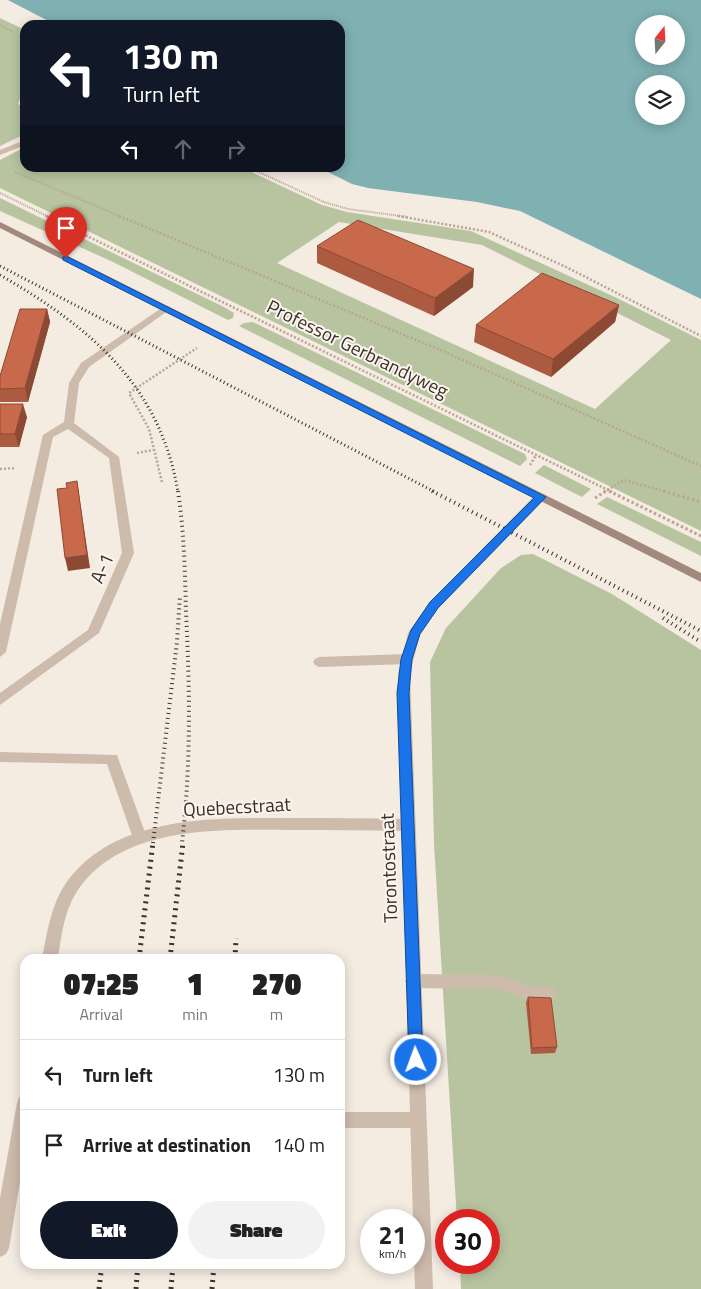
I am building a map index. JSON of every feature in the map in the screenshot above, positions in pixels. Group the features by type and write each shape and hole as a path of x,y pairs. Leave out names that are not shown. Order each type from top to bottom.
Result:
{"street":[{"path":"0,153 20,144"},
{"path":"0,225 701,578"},
{"path":"0,652 6,595 48,435 69,424 74,382 85,365 166,308"},
{"name":"A-1","path":"0,700 93,633 128,553 114,457 69,424"},
{"name":"Torontostraat","path":"424,1289 403,693 406,659 414,633 434,605 540,497"},
{"path":"319,662 406,659"},
{"path":"0,757 112,759 140,838"},
{"name":"Quebecstraat","path":"51,954 62,904 72,887 84,872 103,856 140,838 202,826 408,825"},
{"path":"413,981 502,982 525,992 548,993"},
{"path":"345,1120 418,1120"},
{"path":"0,1248 20,1132"}],"path":[{"path":"0,25 14,32"},
{"path":"9,170 445,352 701,466"},
{"path":"259,172 324,202 489,232 566,267 701,336"},
{"name":"Professor Gerbrandyweg","path":"0,193 701,536"},
{"path":"162,482 150,429 129,392 217,335 247,313"},
{"path":"610,491 624,480 701,502"}],"green space":[{"path":"0,18 20,28 20,99 18,104 20,105 20,136 0,146"},
{"path":"20,150 20,172 252,172 322,205 347,212 471,231 617,298 701,340 701,531 0,188 0,160","holes":["339,222 482,245 671,340 595,409 277,263"]},
{"path":"0,198 224,307 234,313 233,318 228,320 111,261 0,211"},
{"path":"253,322 525,454 527,459 520,466 239,326 244,323"},
{"path":"544,465 591,489 582,497 535,473"},
{"path":"607,497 701,542 701,556 597,504"},
{"path":"533,554 612,594 701,650 701,1289 461,1289 460,1274 500,1274 500,1209 456,1209 434,844 430,662 446,628 501,568 521,555"}],"water":[{"path":"8,0 701,0 701,299 520,211 477,202 368,188 352,184 328,172 345,172 345,20 46,20"}],"building":[{"path":"358,220 474,269 435,298 317,246"},
{"path":"542,273 619,305 553,359 476,325"},
{"path":"20,309 47,309 25,388 0,389 0,376"},
{"path":"0,404 23,404 15,434 0,434"},
{"path":"77,481 87,555 65,558 57,489 67,488 66,483"},
{"path":"528,997 551,998 557,1047 532,1048"}],"railway":[{"path":"0,266 435,492"},
{"path":"0,275 63,316 91,338 116,363 138,390 155,420 169,454 178,492"},
{"path":"178,491 184,552 189,699 187,785 182,843"},
{"path":"432,491 701,631"},
{"path":"153,843 177,642 180,595"},
{"path":"663,618 701,642"},
{"path":"140,954 153,842"},
{"path":"171,954 183,842"},
{"path":"235,954 236,938"},
{"path":"99,1289 101,1269"},
{"path":"136,1289 138,1269"},
{"path":"171,1289 173,1269"},
{"path":"212,1289 214,1269"}],"route":[{"path":"66,258 540,497 434,605 414,633 406,659 403,693 416,1060"}]}
